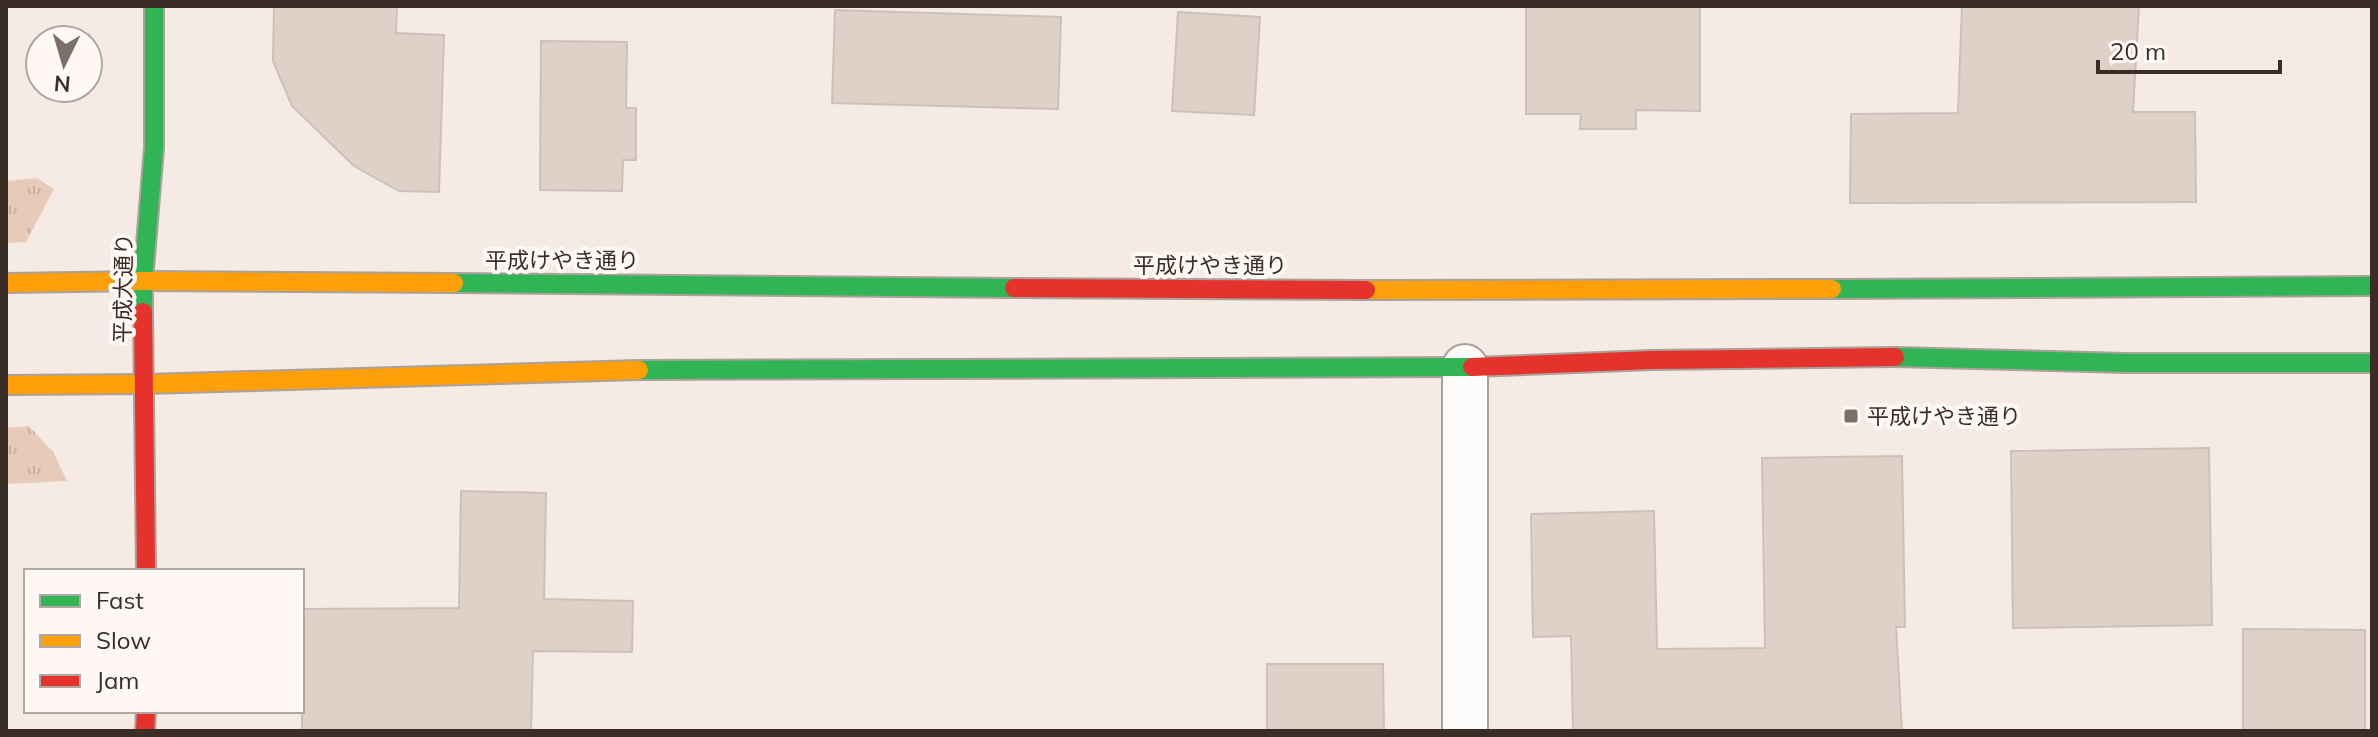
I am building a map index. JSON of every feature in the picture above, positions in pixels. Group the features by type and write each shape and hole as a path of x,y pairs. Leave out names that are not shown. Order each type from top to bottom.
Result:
{"street":[{"name":"平成大通り","path":"146,569 143,281 154,148 154,6"},
{"name":"平成けやき通り","path":"6,283 143,281 1462,291 2372,286"},
{"path":"6,385 146,384 580,370 1465,367 1652,360 1895,357 2126,363 2372,363"},
{"path":"1465,367 1465,731"}],"green space":[{"path":"37,178 54,189 26,242 6,243 6,181"},
{"path":"29,426 53,452 67,481 6,484 6,428"}],"building":[{"path":"274,6 397,6 396,33 444,35 439,192 399,191 354,166 292,106 273,61"},
{"path":"1526,6 1700,6 1700,111 1636,110 1636,129 1580,129 1581,114 1526,114"},
{"path":"1962,6 2139,6 2133,112 2195,112 2196,202 1850,203 1851,114 1958,113"},
{"path":"835,10 1061,17 1058,109 832,103"},
{"path":"1178,12 1260,17 1254,115 1172,111"},
{"path":"541,41 627,42 626,108 636,108 636,160 623,160 622,191 540,190"},
{"path":"2209,448 2212,625 2013,628 2011,451"},
{"path":"1902,456 1905,627 1896,627 1902,731 1573,731 1571,636 1533,637 1531,514 1654,511 1657,649 1765,648 1762,458"},
{"path":"461,491 546,493 544,599 633,601 632,652 533,651 531,731 302,731 304,609 459,608"},
{"path":"2243,629 2365,630 2365,731 2243,731"},
{"path":"1267,664 1383,664 1384,731 1267,731"}],"traffic: fast":[{"path":"143,312 154,148 154,6"},
{"path":"454,283 1014,288"},
{"path":"1832,289 2372,286"},
{"path":"1895,357 2126,363 2372,363"},
{"path":"639,370 1472,367"}],"traffic: slow":[{"path":"6,283 454,283"},
{"path":"1366,290 1832,289"},
{"path":"6,385 639,370"}],"traffic: jam":[{"path":"1014,288 1366,290"},
{"path":"143,312 146,569"},
{"path":"1472,367 1652,360 1895,357"},
{"path":"145,731 146,713"}],"place":[{"name":"平成けやき通り","path":"1851,416"}]}
